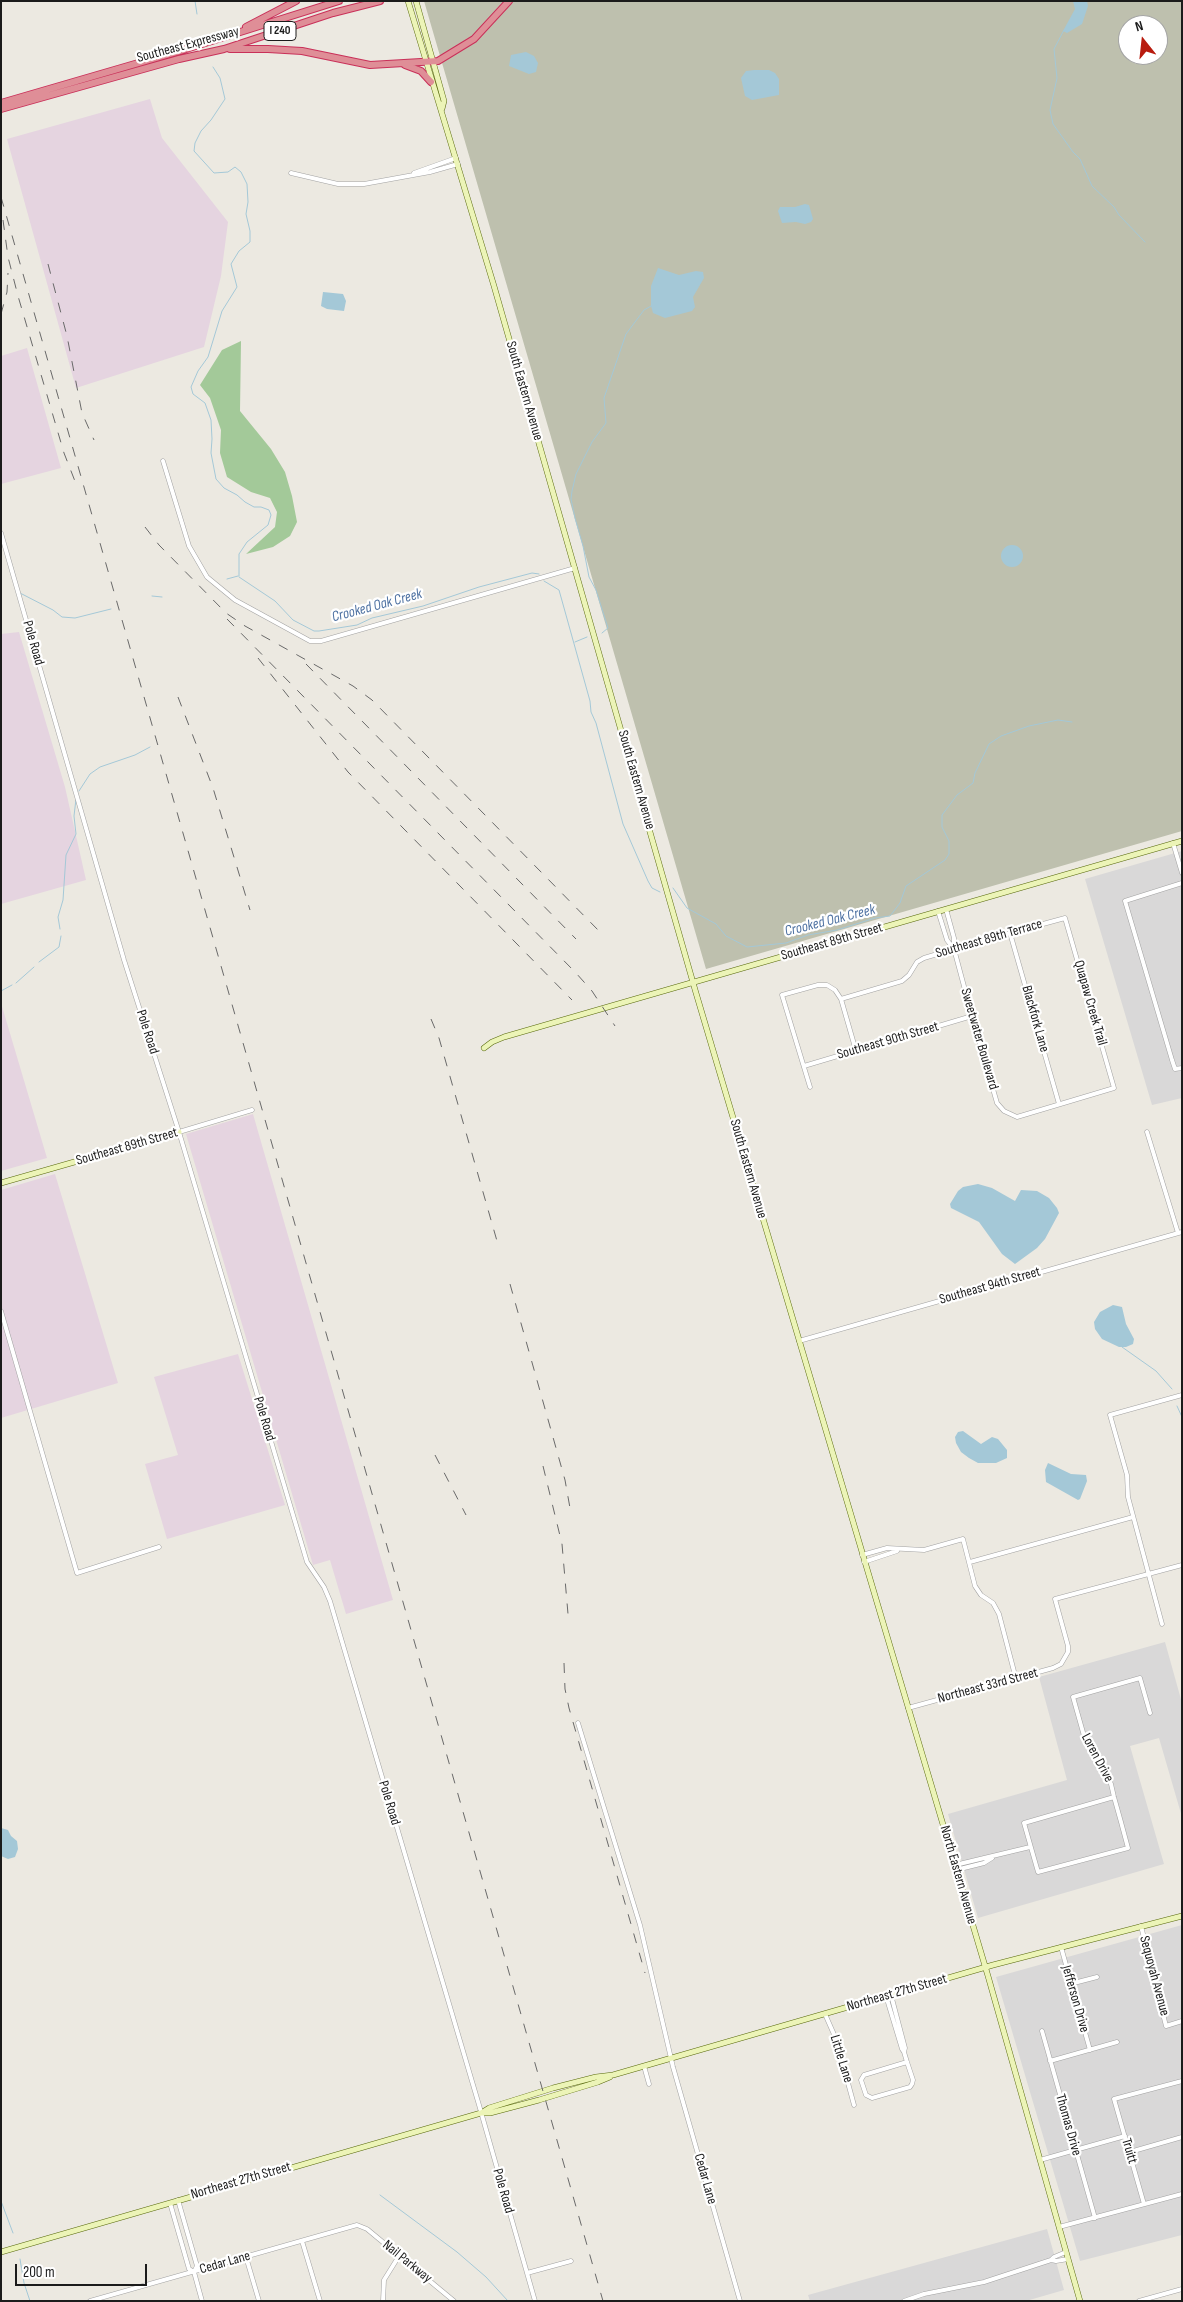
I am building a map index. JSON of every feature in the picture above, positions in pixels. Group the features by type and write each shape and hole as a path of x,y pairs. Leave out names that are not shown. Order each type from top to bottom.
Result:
{"highway":[{"path":"235,33 296,1"},
{"name":"Southeast Expressway","path":"1,103 339,1"},
{"name":"Southeast Expressway","path":"1,109 179,58 224,49 380,1"},
{"path":"224,49 287,50 370,65 438,61 466,45 482,32 509,1"},
{"path":"404,64 421,71 431,82"}],"main road":[{"name":"South Eastern Avenue","path":"408,1 428,61 444,101 442,109"},
{"name":"South Eastern Avenue","path":"416,1 431,82 437,103 442,109 831,1450"},
{"name":"Southeast 89th Street","path":"484,1048 492,1042 504,1038 1182,841"},
{"name":"Southeast 89th Street","path":"1,1183 179,1132"},
{"name":"North Eastern Avenue","path":"831,1450 956,1868 1080,2301"},
{"name":"Northeast 27th Street","path":"1,2252 481,2113 490,2113 539,2100 598,2082 613,2075 985,1968 1182,1916"}],"street":[{"path":"410,175 456,158"},
{"path":"290,173 349,185 430,172 458,164"},
{"path":"164,461 189,546 207,577 235,600 310,641 321,641 575,568"},
{"name":"Pole Road","path":"1,534 130,981 179,1132 307,1562 324,1587 330,1601 535,2301"},
{"path":"1173,843 1182,873"},
{"path":"1182,882 1125,901 1175,1069 1182,1068"},
{"name":"Sweetwater Boulevard","path":"946,909 954,938 954,949 997,1103 1008,1114 1017,1117 1059,1104"},
{"name":"Sweetwater Boulevard","path":"938,911 947,940 954,949"},
{"name":"Southeast 89th Terrace","path":"841,999 902,981 921,959 1065,918"},
{"name":"Quapaw Creek Trail","path":"1059,1104 1114,1088 1065,918"},
{"name":"Blackfork Lane","path":"1010,933 1059,1104"},
{"path":"810,1087 782,995 822,985 835,990 841,999 856,1051"},
{"name":"Southeast 90th Street","path":"804,1066 972,1016"},
{"name":"Southeast 89th Street","path":"179,1132 252,1110"},
{"path":"1147,1132 1180,1233"},
{"name":"Southeast 94th Street","path":"799,1341 1180,1233"},
{"path":"1,1311 77,1574 159,1547"},
{"path":"1162,1624 1128,1497 1127,1476 1110,1415 1182,1395"},
{"path":"970,1562 1133,1517"},
{"path":"862,1556 887,1548 924,1550 963,1539 976,1586 981,1595 993,1603 999,1614 1016,1679"},
{"path":"864,1562 899,1550"},
{"path":"1149,1574 1182,1565"},
{"name":"Northeast 33rd Street","path":"908,1708 1053,1668 1066,1658 1068,1646 1055,1599 1149,1574"},
{"name":"Loren Drive","path":"1030,1847 1038,1872 1128,1848 1104,1768 1086,1743 1073,1697 1140,1678 1150,1713"},
{"name":"Cedar Lane","path":"578,1723 640,1925 672,2058 740,2301"},
{"path":"956,1868 1030,1847 1024,1822 1114,1797"},
{"name":"Sequoyah Avenue","path":"1141,1926 1166,2026 1182,2022"},
{"name":"Jefferson Drive","path":"1061,1947 1090,2050"},
{"path":"1070,1984 1098,1977"},
{"path":"888,1996 902,2049 904,2052 913,2080 910,2087 872,2098 866,2095 861,2080 864,2075 907,2062"},
{"name":"Little Lane","path":"825,2014 836,2040 854,2105"},
{"name":"Thomas Drive","path":"1042,2031 1095,2218"},
{"path":"1050,2061 1117,2042"},
{"path":"644,2066 649,2084"},
{"name":"Truitt","path":"1144,2204 1114,2099 1182,2081"},
{"path":"1040,2160 1125,2136"},
{"path":"1130,2152 1182,2138"},
{"path":"1059,2227 1182,2194"},
{"path":"178,2200 197,2266 194,2272 202,2301"},
{"path":"170,2202 189,2269 194,2272"},
{"name":"Cedar Lane","path":"90,2301 360,2226"},
{"name":"Nail Parkway","path":"360,2226 367,2229 454,2301"},
{"path":"302,2241 320,2301"},
{"path":"904,2301 924,2294 984,2282 1051,2260 1066,2252"},
{"path":"383,2301 384,2280 399,2256"},
{"path":"246,2257 259,2301"},
{"path":"1051,2260 1056,2262 1068,2259"},
{"path":"527,2273 571,2261"},
{"path":"1139,2301 1182,2290"}],"shaded area":[{"path":"424,1 1182,1 1182,831 706,969"},
{"path":"150,99 162,138 228,222 221,276 204,347 76,388 7,139"},
{"path":"27,348 61,468 1,484 1,356"},
{"path":"19,632 65,787 86,880 1,904 1,634"},
{"path":"1182,851 1182,1098 1152,1105 1085,879"},
{"path":"1,1003 47,1158 1,1171"},
{"path":"253,1114 393,1600 346,1614 330,1560 313,1565 186,1134"},
{"path":"55,1174 118,1383 1,1418 1,1190"},
{"path":"238,1354 285,1505 167,1539 145,1464 178,1455 154,1377"},
{"path":"1165,1642 1182,1703 1182,1817 1159,1738 1130,1746 1164,1864 978,1918 948,1814 1067,1780 1039,1677"},
{"path":"1182,1925 1182,2235 1080,2261 996,1977"},
{"path":"1047,2229 1064,2290 1026,2301 810,2301 808,2295"}],"green space":[{"path":"241,341 240,411 271,449 285,472 297,522 290,536 273,547 246,554 275,527 277,512 270,498 251,492 227,477 220,453 221,430 210,398 200,385 222,350"}],"water":[{"path":"1073,1 1087,1 1088,6 1082,24 1067,33 1063,31 1075,9"},
{"path":"526,52 534,56 538,63 536,72 529,74 509,66 511,55"},
{"path":"769,70 775,73 779,79 779,95 752,100 745,96 741,78 746,71"},
{"path":"805,204 809,205 813,219 811,222 805,224 796,222 782,223 778,211 780,207 795,207"},
{"path":"658,268 679,275 696,271 703,272 704,278 693,297 695,307 692,311 665,318 653,313 651,286"},
{"path":"323,292 343,294 346,301 344,311 327,309 321,306"},
{"path":"1012,545 1020,548 1023,556 1020,564 1012,567 1004,564 1001,556 1004,548"},
{"path":"978,1184 992,1188 1015,1201 1021,1190 1037,1191 1049,1198 1057,1208 1059,1213 1045,1239 1037,1248 1015,1264 1002,1254 979,1222 951,1208 950,1204 958,1191 963,1187"},
{"path":"1113,1305 1122,1307 1126,1324 1134,1339 1133,1344 1126,1347 1119,1347 1102,1339 1095,1329 1094,1322 1100,1312"},
{"path":"963,1431 981,1444 992,1437 998,1439 1007,1450 1007,1458 996,1463 978,1463 969,1458 961,1452 956,1443 955,1437 958,1432"},
{"path":"1048,1463 1071,1474 1086,1475 1087,1481 1080,1499 1078,1500 1046,1482 1045,1470"},
{"path":"1,1828 8,1830 17,1841 18,1849 15,1857 8,1859 1,1856"}],"waterway":[{"name":"Crooked Oak Creek","path":"195,1 197,14"},
{"path":"1064,30 1054,49 1057,78 1050,110 1053,124 1080,159 1092,186 1114,207 1119,215 1145,242"},
{"name":"Crooked Oak Creek","path":"213,67 220,78 225,99 201,131 195,143 194,151 214,173 228,172 235,167 241,172 247,184 248,202 246,214 250,231 250,242 239,251 231,264 237,287 222,311 208,357 198,371 191,387 193,394 205,403 211,420 211,453 216,479 224,488 245,502 254,507 269,510 271,515 268,525 247,542 239,554 239,576"},
{"path":"602,633 608,628 596,590 589,577 571,499 572,491 576,474 592,442 606,423 604,398 626,334 644,310 651,306"},
{"name":"Crooked Oak Creek","path":"239,577 275,601 293,620 314,631 319,631 357,625 372,618 423,606 479,587 532,573 539,574"},
{"path":"227,579 238,576"},
{"name":"Crooked Oak Creek","path":"544,581 559,590 623,824 648,881 652,888 660,892"},
{"path":"20,593 53,610 62,617 75,618 111,609"},
{"path":"152,596 162,597"},
{"path":"575,642 587,637"},
{"name":"Crooked Oak Creek","path":"673,888 687,908 716,924 726,936 747,947 786,943 808,935 837,930 875,918 890,916 900,903 906,886 945,860 949,854 949,841 942,827 942,815 957,795 973,783 975,773 989,744 1001,736 1029,726 1058,720 1072,722"},
{"path":"79,791 90,774 100,767 135,755 150,747"},
{"path":"60,929 58,917 63,900 66,855 76,834 74,816 76,799"},
{"path":"39,962 59,947 61,936"},
{"path":"16,983 34,967"},
{"path":"1,991 12,985"},
{"path":"1122,1347 1156,1371 1172,1389"},
{"path":"1177,1406 1182,1417"},
{"path":"1,1991 1,2020"},
{"path":"380,2195 457,2252 486,2277 508,2301"},
{"path":"1,2201 13,2233"},
{"path":"20,2259 24,2283 30,2301"}],"railway":[{"path":"1,197 603,2301"},
{"path":"3,220 8,257 18,296 64,453 78,489"},
{"path":"48,264 67,336 82,413 94,440"},
{"path":"1,314 7,292 8,273"},
{"path":"145,527 159,545 226,613 245,626 353,686 372,700 600,932"},
{"path":"227,619 576,973 592,991 615,1026"},
{"path":"258,658 348,772 572,1000"},
{"path":"306,664 576,939"},
{"path":"178,697 213,788 250,910"},
{"path":"431,1019 439,1038 497,1241"},
{"path":"510,1284 565,1480 570,1508"},
{"path":"435,1455 466,1515"},
{"path":"543,1466 562,1544 568,1614"},
{"path":"564,1663 565,1689 569,1708 645,1973"}]}
